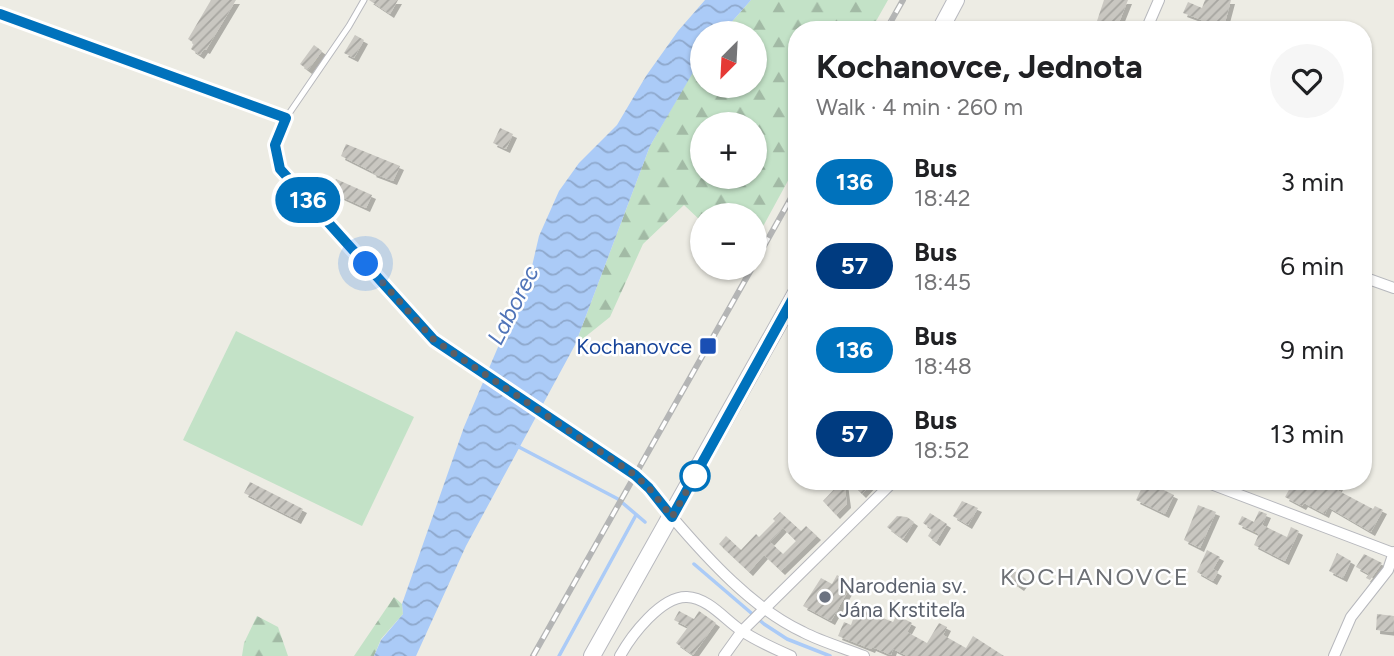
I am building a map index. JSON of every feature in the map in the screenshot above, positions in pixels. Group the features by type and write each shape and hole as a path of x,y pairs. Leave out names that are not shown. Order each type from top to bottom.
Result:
{"main road":[{"path":"945,21 956,0"},
{"path":"592,656 788,307"}],"street":[{"path":"1150,21 1159,0"},
{"path":"1372,280 1394,288"},
{"path":"724,656 762,610 885,490"},
{"path":"1227,490 1394,552 1388,570 1350,617 1334,656"},
{"path":"672,517 762,610 803,633 864,656"},
{"path":"620,656 630,638 667,602 687,597 708,604 742,631 791,656"}],"lane":[{"path":"364,0 286,118 275,145 280,169 434,340 604,454 649,488 672,517"},
{"path":"0,14 286,118"}],"green space":[{"path":"751,0 888,0 876,21 788,21 788,181 767,219 767,203 690,203 690,211 684,205 643,244 610,317 575,345 650,146 690,76 690,98 767,98 767,21 733,21"},
{"path":"236,331 414,417 362,526 183,440"},
{"path":"394,597 402,604 403,614 381,639 374,656 354,656"},
{"path":"257,616 278,627 288,656 242,656 244,643"}],"water":[{"path":"705,0 751,0 733,21 690,21 690,78 650,146 575,345 466,546 416,656 374,656 381,640 403,614 402,604 464,427 501,340 526,292 539,236 559,191 579,163 617,125 646,76 678,31"}],"building":[{"path":"211,0 236,0 206,50 200,55 191,49 194,43 188,39"},
{"path":"369,0 398,0 390,14"},
{"path":"1104,0 1128,0 1120,21 1097,21"},
{"path":"1205,0 1231,0 1225,21 1202,21 1183,13 1188,2 1202,8"},
{"path":"355,35 364,40 354,58 344,53"},
{"path":"314,45 322,51 308,70 300,64"},
{"path":"500,128 513,134 506,149 493,143"},
{"path":"346,144 400,166 393,181 341,156"},
{"path":"336,179 372,195 366,208 331,192"},
{"path":"250,482 303,509 297,520 244,493"},
{"path":"833,490 845,490 847,504 836,515 823,501"},
{"path":"1141,490 1164,490 1174,495 1165,514 1136,500"},
{"path":"1289,490 1337,490 1373,509 1375,506 1383,510 1371,532 1328,507 1325,514 1285,497"},
{"path":"962,501 978,508 968,525 953,516"},
{"path":"1198,505 1216,512 1200,548 1184,540"},
{"path":"1259,511 1267,514 1262,525 1287,537 1291,527 1299,531 1285,561 1254,545 1259,534 1238,524 1242,516 1254,522"},
{"path":"780,512 801,531 806,526 817,536 781,571 764,555 749,572 719,544 726,536 741,550 756,534 759,537 775,521 773,519","holes":["783,528 796,541 783,554 770,542"]},
{"path":"930,513 947,524 936,542 928,536 932,529 923,523"},
{"path":"897,516 907,517 914,522 903,539 887,527"},
{"path":"1207,550 1220,557 1213,569 1218,572 1213,581 1197,572"},
{"path":"1337,553 1351,561 1343,578 1329,571"},
{"path":"1364,554 1382,563 1370,580 1366,578 1369,574 1356,567"},
{"path":"1010,568 1026,579 1020,587 1004,576"},
{"name":"Narodenia sv. Jána Krstiteľa","path":"837,575 852,584 831,621 803,606 821,578 832,584"},
{"path":"857,608 893,622 897,615 912,623 907,632 927,643 939,623 947,627 943,635 966,648 973,636 1004,656 907,656 893,649 891,655 872,647 871,649 838,636 844,622 851,625"},
{"path":"679,611 694,619 699,611 716,623 693,655 676,643 688,627 674,620"},
{"path":"1377,614 1394,616 1393,632 1376,630"}],"waterway":[{"path":"517,446 618,499 645,522"},
{"path":"559,656 636,515"},
{"path":"694,564 764,624 787,639 830,656"}],"railway":[{"path":"891,21 903,0"},
{"path":"767,241 788,203"},
{"path":"533,656 745,280"}],"bus line":[{"name":"136","path":"0,14 286,118 275,145 280,169 434,340 635,475 660,500 672,517 788,307"}],"place":[{"name":"Kochanovce","path":"708,346"},
{"name":"Narodenia sv. Jána Krstiteľa","path":"825,597"}],"district":[{"name":"KOCHANOVCE","path":"1095,576"}],"route":[{"path":"366,264 434,340 635,475 660,500 672,517 695,476"}],"water label":[{"name":"Laborec","path":"513,305"}]}
